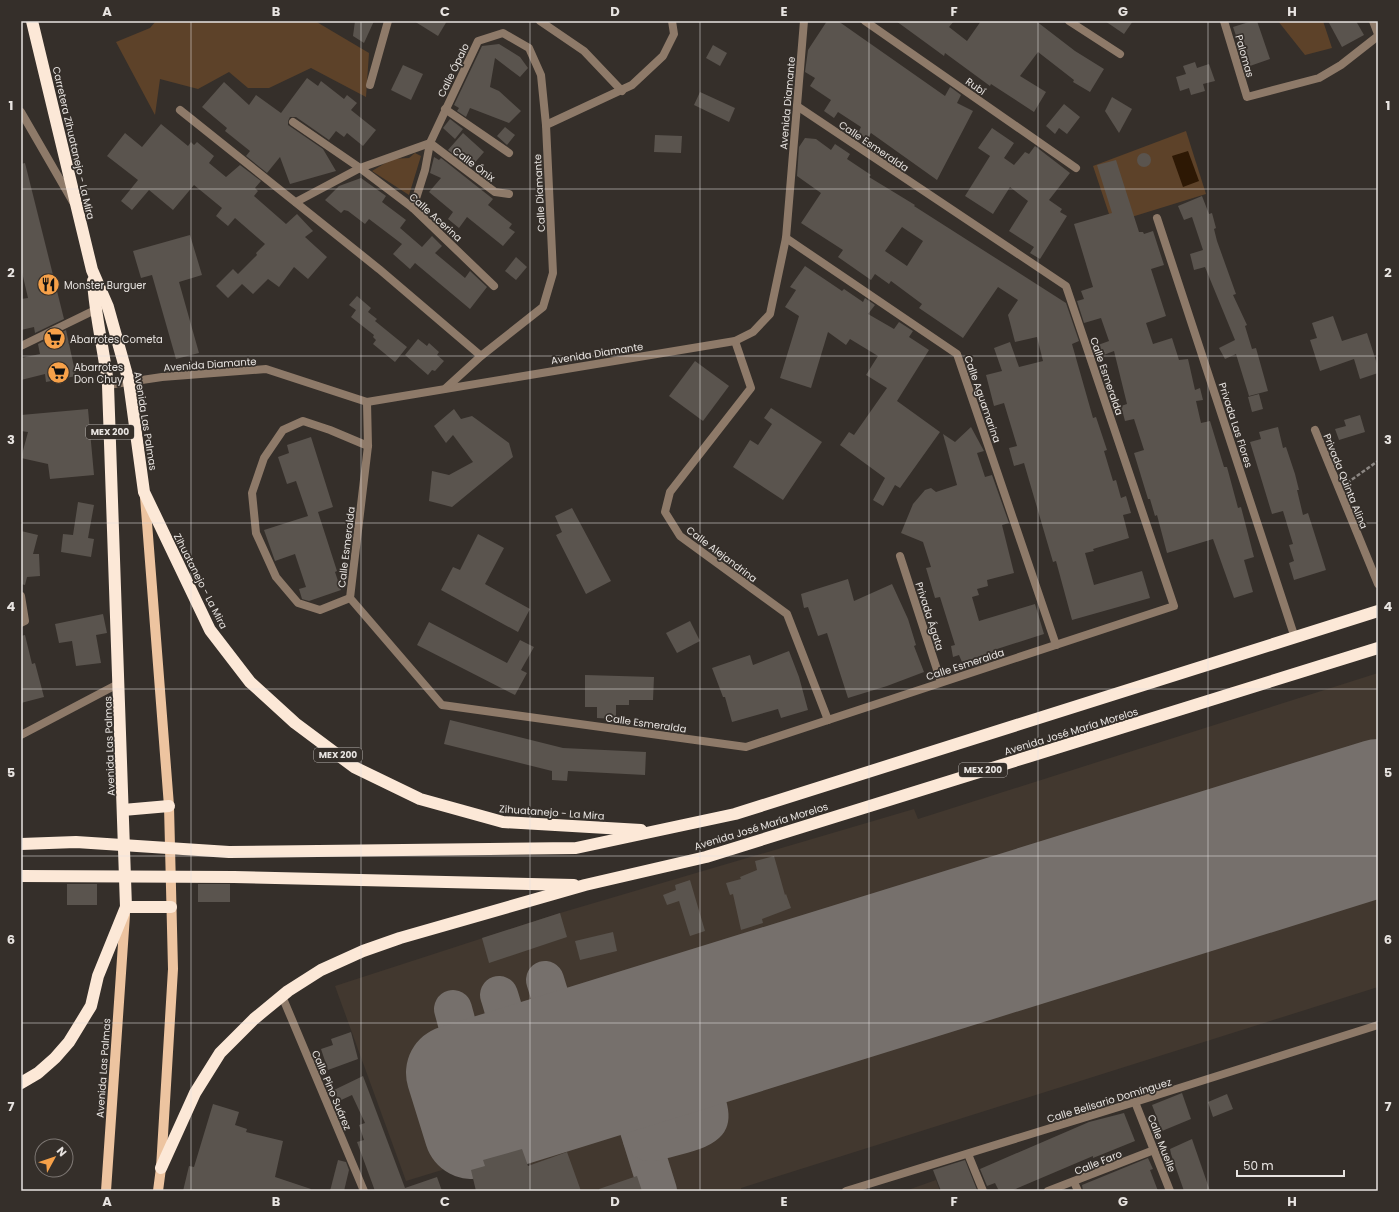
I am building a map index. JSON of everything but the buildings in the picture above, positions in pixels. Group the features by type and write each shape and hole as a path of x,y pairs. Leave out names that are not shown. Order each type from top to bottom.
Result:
{"highway":[{"name":"Carretera Zihuatanejo - La Mira","path":"32,21 92,270"},
{"name":"Avenida Las Palmas","path":"92,270 108,307 129,382 144,492"},
{"name":"Avenida Las Palmas","path":"92,270 95,308 104,354 108,385 126,907"},
{"name":"Zihuatanejo - La Mira","path":"144,492 175,560 215,636 250,682 295,723 354,768 420,799 503,822 656,831"},
{"name":"Avenida José María Morelos","path":"656,831 735,814 1378,611"},
{"name":"Avenida José María Morelos","path":"585,885 706,856 1378,648"},
{"path":"123,810 169,806"},
{"name":"MEX 200","path":"21,844 76,842 228,852 576,848 656,831"},
{"path":"21,876 234,877 585,885"},
{"name":"MEX 200","path":"161,1168 195,1092 220,1053 254,1019 282,996 321,970 363,950 585,885"},
{"path":"21,1083 38,1073 55,1058 69,1042 91,1006 98,976 126,907 171,907"}],"main road":[{"name":"Avenida Las Palmas","path":"144,492 169,806 173,969 161,1168 158,1191"},
{"name":"Avenida Las Palmas","path":"106,1191 126,907"}],"street":[{"path":"370,85 388,21"},
{"path":"540,21 584,51 622,91"},
{"path":"546,125 622,91 632,85 663,56 674,34 672,21"},
{"name":"Avenida Diamante","path":"108,385 162,377 266,369 367,402 735,341 753,332 770,314 786,238 804,21"},
{"name":"Rubí","path":"865,21 1076,168"},
{"path":"1069,21 1120,54"},
{"name":"Palomas","path":"1224,21 1247,97 1319,78 1341,66 1378,35"},
{"path":"1374,21 1378,35"},
{"name":"Calle Ópalo","path":"413,208 426,170 430,143 478,41 502,33 529,48 541,75 546,125"},
{"name":"Calle Esmeralda","path":"367,402 368,446 350,598 442,705 746,747 1174,606 1066,286 797,106"},
{"path":"445,109 509,153"},
{"path":"180,110 379,269 481,356"},
{"path":"21,112 77,209"},
{"name":"Calle Acerina","path":"293,122 360,168 413,208 494,286"},
{"name":"Calle Diamante","path":"446,388 481,356 543,307 553,273 546,125"},
{"path":"296,202 360,168 430,143"},
{"name":"Calle Ónix","path":"430,143 495,192 509,194"},
{"name":"Privada Las Flores","path":"1157,218 1295,638"},
{"name":"Calle Aguamarina","path":"786,238 957,354 1056,645"},
{"path":"21,346 95,308 108,307"},
{"name":"Calle Alejandrina","path":"735,341 751,388 670,492 665,512 680,536 788,614 828,720"},
{"path":"350,598 320,610 298,602 276,577 256,533 252,493 264,458 283,430 303,421 330,430 368,446"},
{"name":"Privada Quinta Alina","path":"1315,430 1378,584"},
{"name":"Privada Ágata","path":"900,556 941,682"},
{"path":"21,596 23,622"},
{"path":"21,735 118,684"},
{"name":"Calle Pino Suárez","path":"282,996 364,1191"},
{"name":"Calle Belisario Domínguez","path":"846,1191 1378,1025"},
{"name":"Calle Muelle","path":"1135,1102 1170,1191"},
{"name":"Calle Faro","path":"1048,1191 1154,1150"},
{"path":"968,1154 983,1191"},
{"path":"1074,1182 1078,1191"}],"path":[{"path":"1338,488 1378,461"}],"shaded area":[{"path":"156,21 315,21 369,53 366,97 311,68 269,88 248,88 229,72 198,89 160,79 155,115 116,42 150,28"},
{"path":"1278,21 1323,21 1332,48 1305,55"},
{"path":"1186,131 1206,194 1112,223 1093,166"},
{"path":"1188,151 1199,181 1183,187 1172,156"},
{"path":"415,153 421,156 409,195 372,171 392,159 409,158"},
{"path":"1378,673 1378,987 741,1188 741,1191 539,1191 524,1145 406,1181 335,986 560,913 914,809 918,819"},
{"path":"936,1180 940,1191 905,1191"}],"taxiway":[{"path":"545,980 560,1029 567,1046 578,1057 586,1060 595,1061 607,1059"},
{"path":"499,995 511,1036 520,1058 532,1072 538,1075 556,1075"},
{"path":"453,1009 471,1068 480,1082 490,1088 510,1090"},
{"path":"635,1049 626,1061 623,1079 658,1191"},
{"path":"642,1139 648,1142 654,1142 701,1128 709,1120 706,1098"}],"runway":[{"path":"1378,787 454,1073 472,1131 1378,849"}],"place":[{"name":"Monster Burguer","path":"48,285"},
{"name":"Abarrotes Cometa","path":"54,339"},
{"name":"Abarrotes Don Chuy","path":"59,373"}]}
